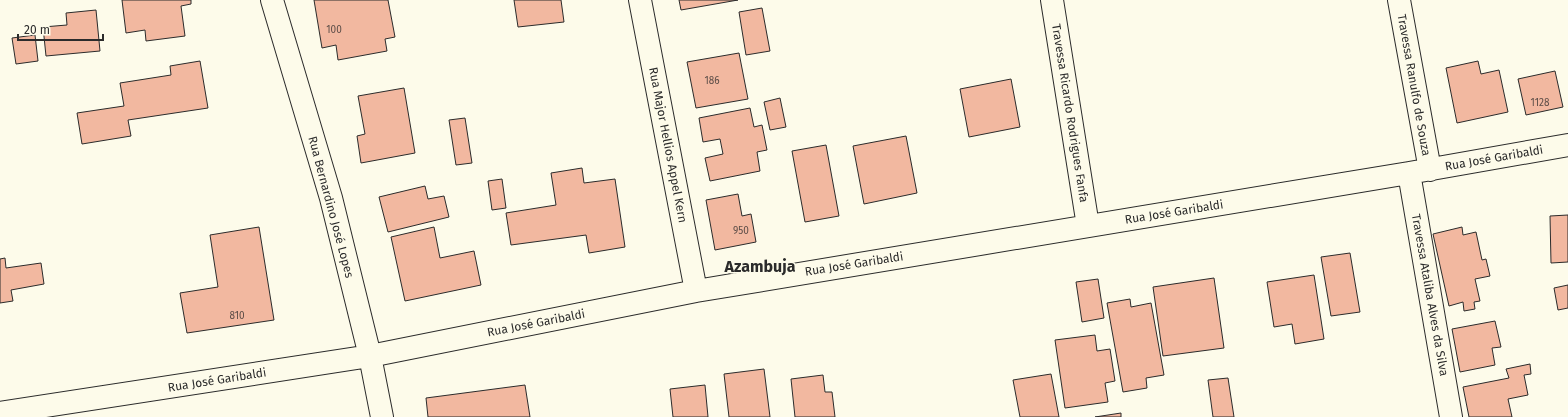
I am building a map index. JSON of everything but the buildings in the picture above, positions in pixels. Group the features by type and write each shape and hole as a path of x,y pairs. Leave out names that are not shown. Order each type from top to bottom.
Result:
{"street":[{"name":"Rua Bernardino José Lopes","path":"272,0 330,198 370,356 382,417"},
{"name":"Rua Major Hellios Appel Kern","path":"640,0 696,291"},
{"name":"Travessa Ricardo Rodrigues Fanfa","path":"1052,0 1088,226"},
{"name":"Travessa Ranulfo de Souza","path":"1399,0 1419,171"},
{"name":"Rua José Garibaldi","path":"0,413 370,356 696,291 1568,145"},
{"name":"Travessa Ataliba Alves da Silva","path":"1419,171 1451,417"}],"district":[{"name":"Azambuja","path":"760,266"}]}
